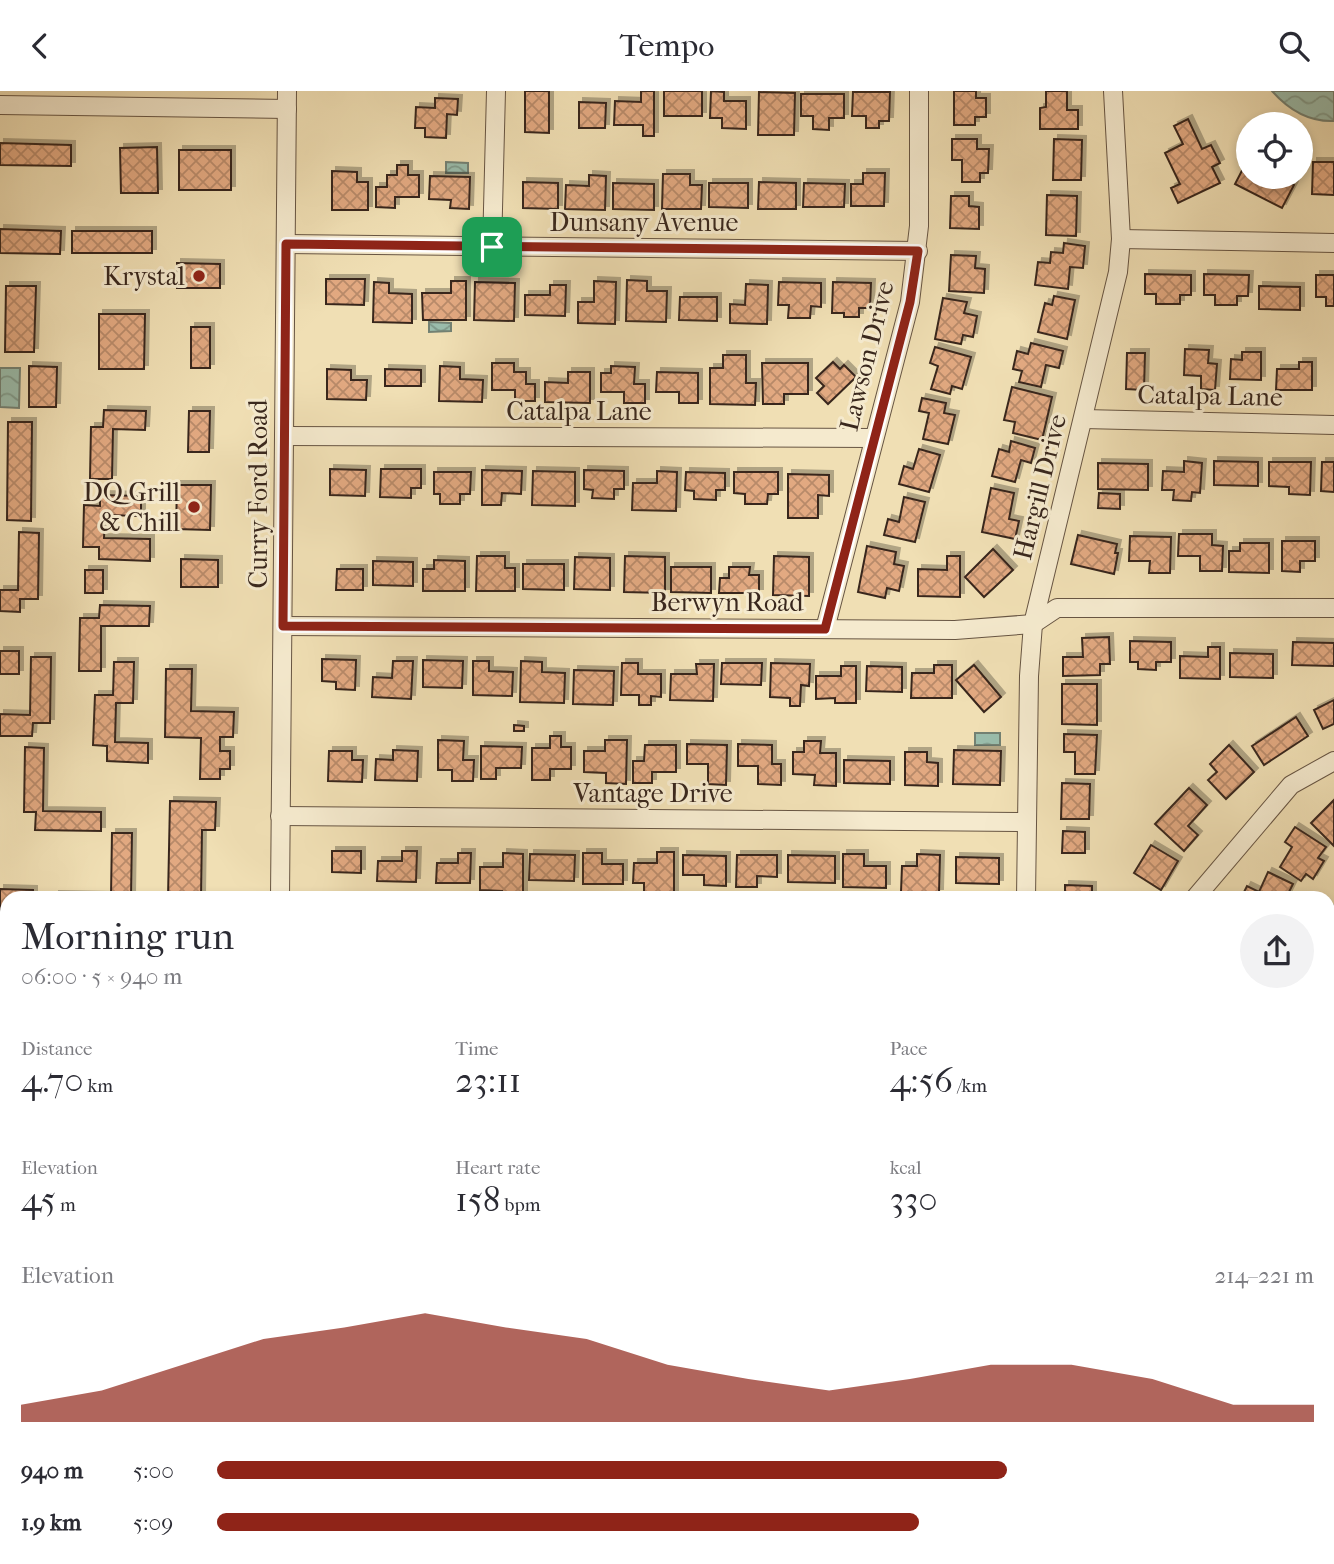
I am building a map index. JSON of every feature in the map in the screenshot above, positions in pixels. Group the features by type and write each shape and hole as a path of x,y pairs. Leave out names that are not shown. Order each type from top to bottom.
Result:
{"street":[{"path":"492,247 496,91"},
{"name":"Lawson Drive","path":"825,629 910,302 918,251 919,91"},
{"name":"Hargill Drive","path":"1026,891 1029,676 1034,624 1118,272 1121,239 1113,91"},
{"path":"0,105 287,100"},
{"name":"Curry Ford Road","path":"280,891 287,100"},
{"path":"1121,239 1334,243"},
{"name":"Dunsany Avenue","path":"286,244 918,251"},
{"name":"Catalpa Lane","path":"1084,419 1334,425"},
{"name":"Catalpa Lane","path":"284,436 873,438"},
{"name":"Berwyn Road","path":"283,626 955,630 1034,624 1057,608 1334,608"},
{"path":"1201,891 1291,785 1334,761"},
{"name":"Vantage Drive","path":"280,817 1027,822"}],"water":[{"path":"1272,91 1334,91 1334,121 1313,118 1313,112 1298,112"},
{"path":"446,162 468,163 468,173 446,173"},
{"path":"429,322 451,323 451,331 429,332"},
{"path":"0,368 20,368 19,408 0,407"},
{"path":"975,733 1000,733 1000,745 975,745"}],"building":[{"path":"525,91 549,91 549,133 525,132"},
{"path":"641,91 654,91 654,136 643,136 643,125 614,125 615,101 641,102"},
{"path":"664,91 702,91 702,116 664,116"},
{"path":"711,91 724,92 724,101 746,101 746,129 722,128 722,118 710,118"},
{"path":"954,91 976,91 976,98 986,98 986,117 975,117 975,125 954,125"},
{"path":"1046,91 1067,91 1067,110 1078,110 1078,129 1040,129 1040,108 1046,107"},
{"path":"759,92 795,93 794,135 758,135"},
{"path":"853,92 890,92 889,121 879,121 879,128 866,128 866,116 852,116"},
{"path":"801,94 844,94 844,118 829,118 829,130 813,129 813,116 801,116"},
{"path":"435,98 458,99 457,115 447,114 446,138 425,137 425,128 415,128 416,107 435,108"},
{"path":"579,102 606,103 605,128 579,128"},
{"path":"1188,119 1202,149 1211,145 1220,163 1212,167 1220,183 1178,203 1171,188 1180,184 1165,153 1183,144 1174,126"},
{"path":"952,139 977,139 977,149 989,149 988,173 980,173 980,182 962,182 962,160 952,160"},
{"path":"1054,139 1082,140 1081,180 1053,180"},
{"path":"0,143 71,145 71,166 0,165"},
{"path":"157,147 158,193 121,193 120,148"},
{"path":"179,150 231,150 231,190 179,190"},
{"path":"1313,162 1334,162 1334,195 1312,194"},
{"path":"397,165 408,165 408,175 419,175 419,197 395,197 395,208 376,207 376,187 387,187 387,175 397,175"},
{"path":"332,171 357,172 357,182 368,182 368,210 332,210"},
{"path":"863,173 885,173 884,206 851,206 851,184 863,184"},
{"path":"663,174 690,174 690,185 702,185 701,209 662,209"},
{"path":"589,175 606,176 605,210 565,209 566,185 589,186"},
{"path":"430,176 470,177 469,209 450,208 451,200 429,199"},
{"path":"523,182 558,183 558,209 523,208"},
{"path":"759,182 796,183 796,209 758,209"},
{"path":"613,183 654,184 654,210 613,209"},
{"path":"709,183 748,183 748,208 709,207"},
{"path":"804,183 845,184 844,207 803,207"},
{"path":"1245,189 1292,189 1282,208"},
{"path":"1047,195 1077,196 1076,236 1046,235"},
{"path":"951,196 969,196 969,206 979,207 979,229 950,228"},
{"path":"0,229 61,231 60,254 0,253"},
{"path":"72,231 152,231 152,253 72,253"},
{"path":"1064,243 1085,246 1083,268 1070,267 1068,289 1035,285 1038,262 1050,263 1051,252 1063,253"},
{"path":"951,255 976,256 975,268 985,269 984,293 949,291"},
{"name":"Krystal","path":"177,263 220,264 220,288 177,288"},
{"path":"1145,274 1191,275 1191,295 1180,295 1180,304 1156,304 1156,294 1145,294"},
{"path":"1204,274 1249,275 1248,296 1237,296 1237,305 1215,305 1215,295 1204,295"},
{"path":"1316,275 1334,275 1334,306 1326,306 1326,297 1316,297"},
{"path":"326,279 365,279 364,305 326,304"},
{"path":"627,280 647,281 647,291 667,291 666,322 626,321"},
{"path":"451,281 466,281 466,320 423,320 422,293 451,293"},
{"path":"594,281 616,282 615,324 578,323 578,302 594,302"},
{"path":"374,282 389,283 389,293 412,294 412,323 373,322"},
{"path":"475,282 515,283 514,321 474,320"},
{"path":"779,282 821,283 821,307 811,306 810,318 788,318 789,305 778,305"},
{"path":"833,282 871,283 870,308 859,308 859,317 844,317 844,313 832,313"},
{"path":"746,284 768,285 767,324 730,323 730,304 745,305"},
{"path":"550,285 566,285 565,316 525,315 525,295 550,295"},
{"path":"6,286 36,286 34,352 5,352"},
{"path":"1259,286 1300,287 1300,310 1259,309"},
{"path":"1054,296 1075,300 1067,339 1038,332 1045,303 1052,305"},
{"path":"680,297 717,297 717,321 679,320"},
{"path":"943,298 967,302 964,313 977,316 973,337 963,335 961,344 935,339"},
{"path":"99,314 145,314 144,369 99,369"},
{"path":"191,327 210,327 210,368 191,368"},
{"path":"1031,343 1063,351 1059,368 1046,365 1041,387 1019,382 1022,371 1013,369 1017,351 1028,354"},
{"path":"935,347 971,357 962,389 952,386 950,394 931,389 938,366 930,363"},
{"path":"1185,349 1209,350 1208,363 1217,364 1215,390 1201,389 1201,376 1184,375"},
{"path":"1242,352 1261,352 1261,380 1230,379 1231,359 1242,360"},
{"path":"1127,353 1145,353 1144,390 1126,389"},
{"path":"723,355 746,355 746,383 756,383 755,405 710,404 710,368 723,368"},
{"path":"833,362 840,369 844,365 856,377 828,404 817,393 824,386 816,378"},
{"path":"1299,362 1312,362 1312,390 1276,390 1277,369 1299,369"},
{"path":"492,363 514,363 514,372 526,372 526,384 535,384 535,401 515,401 515,390 492,390"},
{"path":"762,363 808,363 808,394 784,394 784,404 763,404"},
{"path":"29,366 57,367 56,407 29,407"},
{"path":"440,366 460,367 460,379 483,380 482,402 439,401"},
{"path":"611,366 635,367 634,384 645,384 645,403 624,403 624,392 601,392 601,373 611,373"},
{"path":"327,369 351,370 351,380 367,380 366,400 327,399"},
{"path":"385,369 421,370 421,386 385,386"},
{"path":"568,372 590,372 590,403 545,402 545,382 568,383"},
{"path":"657,372 698,373 698,403 679,403 679,392 656,392"},
{"path":"1012,387 1052,397 1042,440 1013,433 1015,422 1004,420"},
{"path":"922,398 946,403 944,413 955,415 948,444 923,439 929,413 919,411"},
{"path":"104,410 146,411 145,430 113,429 112,479 90,479 91,427 103,427"},
{"path":"189,411 210,411 209,452 188,452"},
{"path":"8,422 32,422 31,521 7,520"},
{"path":"1011,441 1035,448 1031,463 1021,460 1015,482 992,476 999,449 1009,452"},
{"path":"919,449 940,455 929,492 899,484 904,466 913,469"},
{"path":"1184,461 1202,463 1200,493 1192,492 1191,501 1173,500 1174,490 1162,490 1163,471 1184,472"},
{"path":"1214,461 1258,462 1258,486 1214,485"},
{"path":"1269,462 1311,462 1310,495 1289,494 1289,487 1269,486"},
{"path":"1322,462 1334,462 1334,492 1321,491"},
{"path":"1098,463 1148,464 1148,490 1098,489"},
{"path":"330,469 366,470 365,496 330,495"},
{"path":"381,469 421,469 421,488 411,488 411,498 380,497"},
{"path":"482,470 522,471 521,494 502,493 501,505 482,505"},
{"path":"584,470 624,471 624,489 614,489 614,499 592,498 593,490 584,489"},
{"path":"533,471 575,472 575,506 532,505"},
{"path":"657,471 677,472 676,511 632,510 633,483 657,483"},
{"path":"434,472 471,472 470,494 460,494 460,504 440,504 440,494 434,494"},
{"path":"686,472 725,473 725,490 716,490 716,500 694,499 694,491 685,490"},
{"path":"734,472 778,472 778,494 768,494 767,504 745,504 745,494 734,493"},
{"path":"788,474 829,475 829,496 818,495 818,518 788,518"},
{"name":"DQ Grill & Chill","path":"177,485 211,485 210,530 176,529"},
{"path":"991,488 1014,493 1009,519 1019,521 1015,539 982,532"},
{"path":"1099,493 1120,494 1120,509 1098,508"},
{"path":"100,495 141,496 141,516 105,515 104,538 150,539 150,561 99,559 99,547 83,547 84,505 100,506"},
{"path":"904,497 925,502 915,542 884,535 888,519 899,522"},
{"path":"19,532 39,533 38,599 20,599 20,612 0,611 0,590 18,590"},
{"path":"1179,534 1212,534 1212,545 1223,546 1222,571 1200,571 1200,556 1178,556"},
{"path":"1078,535 1117,544 1114,574 1071,564"},
{"path":"1130,536 1171,537 1170,573 1149,573 1150,561 1129,561"},
{"path":"1282,541 1315,541 1315,561 1300,561 1300,572 1282,571"},
{"path":"1240,543 1269,543 1269,573 1229,572 1229,551 1240,551"},
{"path":"867,546 896,552 894,564 904,566 899,591 887,588 885,598 858,592"},
{"path":"993,549 1013,570 984,597 965,577"},
{"path":"477,556 505,556 505,568 515,568 515,591 476,591"},
{"path":"625,556 665,557 665,593 624,592"},
{"path":"774,556 809,557 809,596 773,595"},
{"path":"947,556 960,556 960,597 918,596 918,569 947,570"},
{"path":"575,557 610,558 610,590 574,589"},
{"path":"181,559 218,560 218,587 181,587"},
{"path":"434,560 465,561 465,591 423,591 423,569 434,569"},
{"path":"373,561 413,562 413,586 373,585"},
{"path":"523,564 564,564 564,590 523,589"},
{"path":"671,567 711,567 711,593 671,592"},
{"path":"729,567 750,567 749,575 759,575 759,593 719,593 720,578 729,578"},
{"path":"337,569 363,569 363,590 336,590"},
{"path":"85,570 103,570 103,593 85,593"},
{"path":"100,605 150,606 149,626 101,626 101,671 79,671 80,618 99,618"},
{"path":"1109,637 1110,664 1100,664 1100,675 1063,676 1063,657 1083,657 1082,638"},
{"path":"1130,641 1171,642 1171,662 1156,662 1156,670 1138,669 1138,662 1130,662"},
{"path":"1293,642 1334,643 1334,666 1292,665"},
{"path":"1208,647 1220,647 1220,679 1180,678 1180,656 1208,657"},
{"path":"0,651 19,651 19,674 0,674"},
{"path":"1230,653 1273,654 1273,678 1230,677"},
{"path":"31,657 51,657 50,723 33,723 32,736 0,736 0,714 30,715"},
{"path":"322,659 356,660 355,690 336,689 336,682 322,681"},
{"path":"423,660 463,661 462,688 423,687"},
{"path":"393,661 413,661 411,699 372,697 373,677 392,678"},
{"path":"473,661 489,661 489,671 513,672 512,696 473,695"},
{"path":"521,661 542,662 542,672 565,673 564,703 520,702"},
{"path":"114,662 134,662 133,703 116,703 115,742 148,743 148,763 107,761 107,746 93,745 95,695 113,695"},
{"path":"622,663 638,663 638,674 661,674 661,697 651,696 651,705 639,705 639,695 621,695"},
{"path":"722,663 762,663 761,685 721,684"},
{"path":"771,663 810,664 809,686 801,685 800,706 790,706 790,698 770,697"},
{"path":"696,664 714,664 713,701 670,700 671,674 697,674"},
{"path":"934,665 952,665 952,698 911,698 912,673 934,673"},
{"path":"974,665 1001,697 984,712 956,680"},
{"path":"841,666 856,666 856,703 835,703 835,698 816,699 816,676 841,676"},
{"path":"867,666 902,667 902,692 866,691"},
{"path":"166,669 192,669 191,711 234,712 233,737 220,737 220,751 230,751 230,769 220,769 220,779 200,779 201,738 165,737"},
{"path":"574,670 614,671 613,705 573,704"},
{"path":"1062,684 1097,684 1097,725 1062,724"},
{"path":"1334,700 1334,724 1323,729 1314,710"},
{"path":"1296,717 1308,736 1264,765 1252,746"},
{"path":"514,725 524,726 524,731 514,731"},
{"path":"1064,734 1097,735 1095,774 1075,774 1075,752 1064,752"},
{"path":"550,736 561,736 561,747 571,747 571,769 550,769 550,780 532,780 532,748 550,748"},
{"path":"438,740 464,741 463,760 474,760 473,781 452,781 452,770 438,770"},
{"path":"605,740 627,740 626,784 606,783 606,773 584,772 584,751 605,751"},
{"path":"804,741 821,741 820,753 836,753 836,786 814,785 815,775 793,774 793,752 804,752"},
{"path":"687,744 727,745 726,785 708,784 708,764 687,764"},
{"path":"738,744 772,745 772,764 781,764 781,785 758,784 758,766 738,766"},
{"path":"645,745 676,745 676,772 652,772 652,783 633,783 633,761 644,761"},
{"path":"1229,745 1254,772 1226,799 1208,780 1217,772 1210,764"},
{"path":"481,746 522,747 521,768 496,768 496,779 481,779"},
{"path":"25,747 44,748 43,811 101,812 101,831 35,830 36,812 24,812"},
{"path":"393,750 418,751 417,781 375,780 376,759 393,760"},
{"path":"954,750 1001,751 1000,785 953,784"},
{"path":"329,751 352,751 352,760 363,760 362,782 328,781"},
{"path":"905,752 927,752 927,762 938,763 938,786 905,785"},
{"path":"844,760 890,761 890,784 844,783"},
{"path":"1062,783 1090,784 1089,819 1061,819"},
{"path":"1189,788 1207,805 1188,826 1198,835 1184,851 1155,824"},
{"path":"1334,800 1334,846 1311,823"},
{"path":"170,801 216,802 215,830 202,830 201,891 168,891"},
{"path":"1295,827 1326,847 1318,858 1324,861 1313,879 1306,874 1301,881 1280,867 1292,847 1285,842"},
{"path":"1063,831 1085,832 1085,853 1062,853"},
{"path":"112,833 132,833 131,891 111,891"},
{"path":"1151,845 1178,861 1161,890 1134,873"},
{"path":"332,851 361,851 361,873 332,872"},
{"path":"402,851 417,851 416,882 377,881 378,861 402,861"},
{"path":"657,852 674,852 674,891 644,891 644,883 633,883 634,863 657,863"},
{"path":"458,853 471,853 470,883 436,883 437,863 458,863"},
{"path":"503,853 523,854 523,891 480,890 480,867 503,867"},
{"path":"583,853 602,853 602,864 623,864 623,884 583,884"},
{"path":"530,854 575,855 574,881 529,880"},
{"path":"843,854 864,854 864,866 886,866 886,888 843,887"},
{"path":"917,854 940,855 939,891 901,891 902,866 917,866"},
{"path":"683,855 726,856 726,886 704,885 704,875 683,875"},
{"path":"737,855 777,855 777,877 757,876 757,887 736,887"},
{"path":"788,855 835,856 835,883 788,882"},
{"path":"956,857 999,858 999,884 956,883"},
{"path":"1268,872 1293,884 1290,891 1259,891"},
{"path":"1065,885 1092,886 1092,891 1065,891"},
{"path":"1247,886 1257,891 1244,891"},
{"path":"0,889 33,890 33,891"}],"place":[{"name":"Krystal","path":"199,276"},
{"name":"DQ Grill & Chill","path":"194,507"}],"route":[{"path":"286,244 492,247 918,251 910,302 825,629 283,626 286,244"}]}
